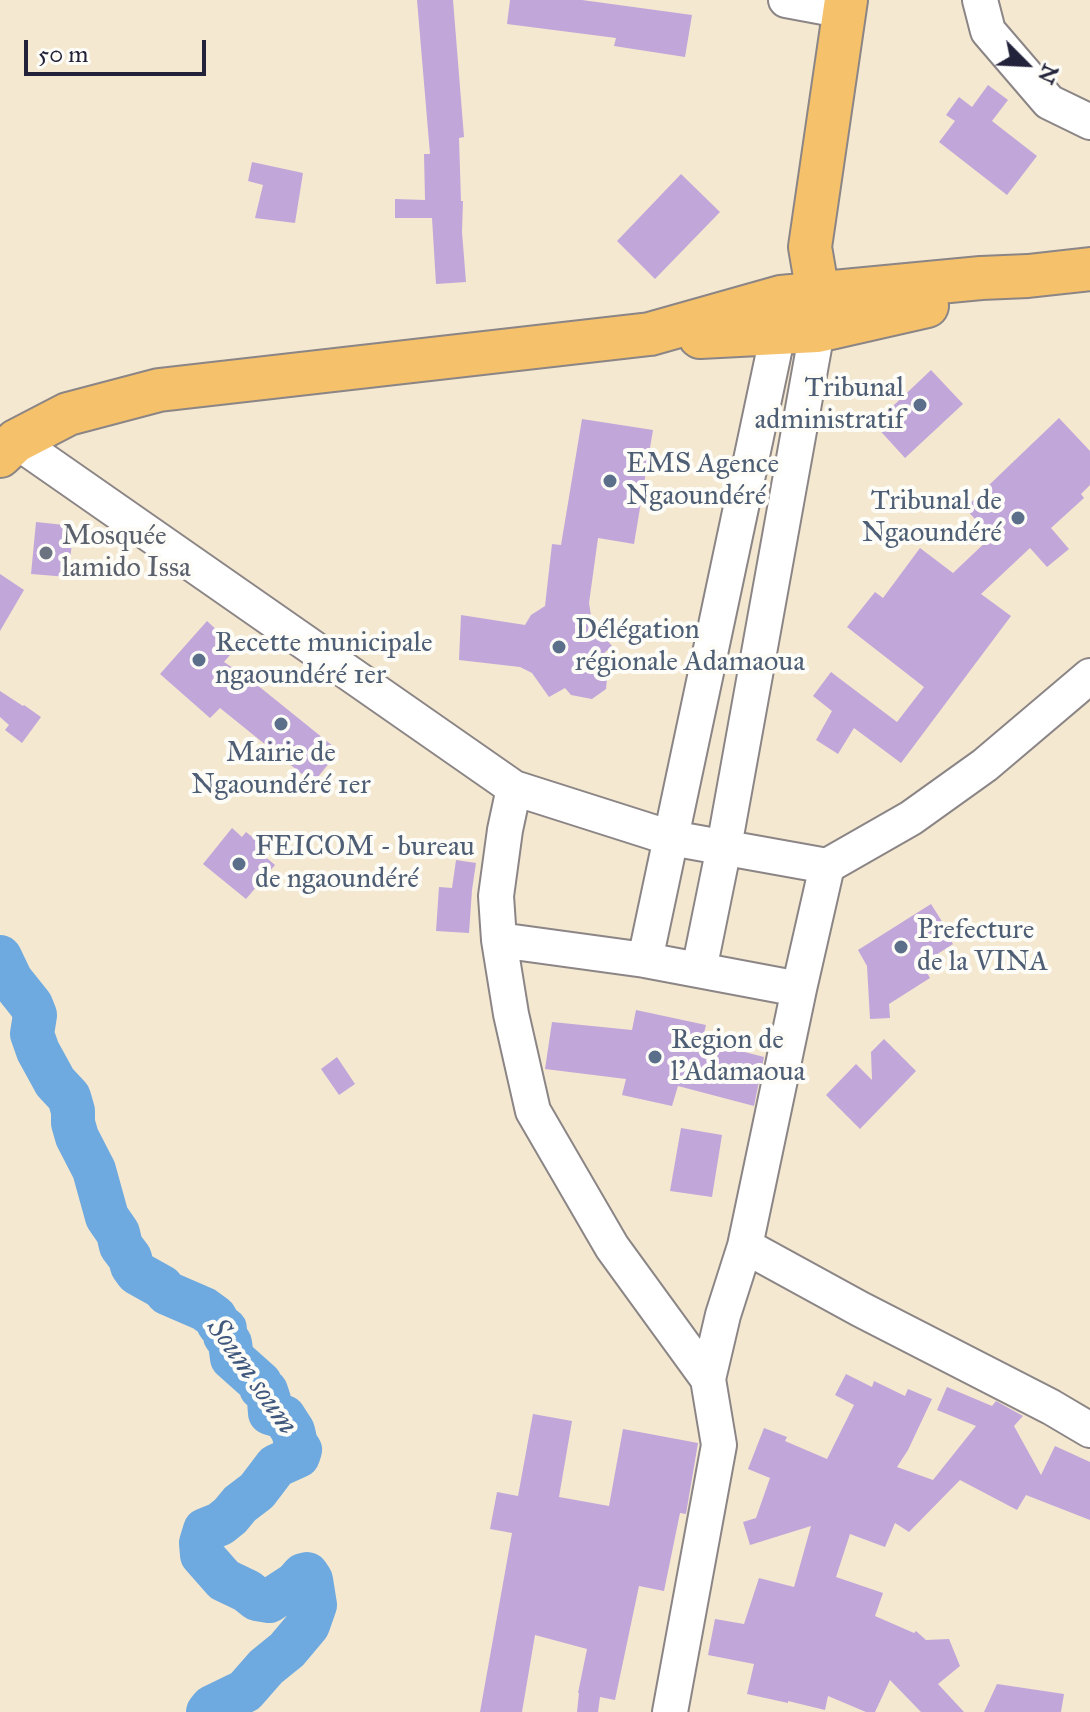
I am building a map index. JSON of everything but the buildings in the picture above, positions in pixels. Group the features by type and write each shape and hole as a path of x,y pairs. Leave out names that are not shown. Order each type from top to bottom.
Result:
{"main road":[{"path":"798,314 846,6"},
{"path":"8,448 68,414 159,390 986,292 1028,276 1090,269"}],"street":[{"path":"786,0 846,6"},
{"path":"980,0 988,31 1049,102 1090,122"},
{"path":"645,960 671,838 798,314"},
{"path":"699,970 724,847 798,314"},
{"path":"8,448 514,788 671,838 827,866 911,818 985,765 1090,676"},
{"path":"514,788 496,896 499,940 511,1014 533,1111 612,1247 708,1379"},
{"path":"670,1712 719,1445 708,1379 723,1315 745,1246 827,866"},
{"path":"499,940 645,960 799,989"},
{"path":"745,1246 1090,1430"}],"waterway":[{"name":"Soum soum","path":"0,957 11,980 31,1005 35,1015 32,1034 38,1051 55,1082 69,1097 77,1137 94,1170 107,1217 118,1233 132,1266 137,1273 167,1293 215,1317 225,1329 232,1358 266,1391 270,1413 284,1417 300,1450 298,1456 276,1466 257,1491 230,1516 205,1530 201,1543 202,1555 224,1580 257,1599 269,1601 307,1574 315,1605 308,1625 245,1691 208,1712"}],"place":[{"name":"Tribunal administratif","path":"920,405"},
{"name":"EMS Agence Ngaoundéré","path":"610,481"},
{"name":"Tribunal de Ngaoundéré","path":"1018,518"},
{"name":"Mosquée lamido Issa","path":"46,553"},
{"name":"Délégation régionale Adamaoua","path":"559,647"},
{"name":"Recette municipale ngaoundéré 1er","path":"199,660"},
{"name":"Mairie de Ngaoundéré 1er","path":"281,724"},
{"name":"FEICOM - bureau de ngaoundéré","path":"239,864"},
{"name":"Prefecture de la VINA","path":"901,947"},
{"name":"Region de l'Adamaoua","path":"655,1057"}]}
